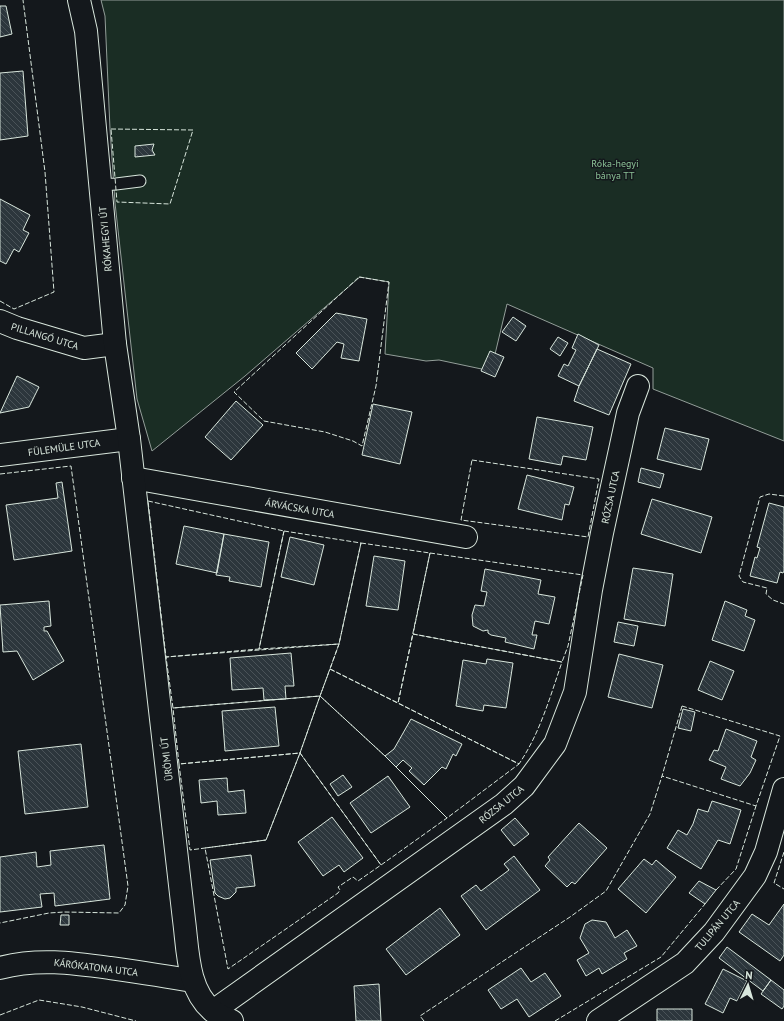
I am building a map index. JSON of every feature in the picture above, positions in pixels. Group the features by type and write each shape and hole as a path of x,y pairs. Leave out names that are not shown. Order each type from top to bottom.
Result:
{"street":[{"name":"RÓKAHEGYI ÚT","path":"79,0 86,30 115,344 129,439 133,478"},
{"name":"PILLANGÓ UTCA","path":"0,321 17,328 84,348 115,344"},
{"name":"RÓZSA UTCA","path":"213,1011 504,804 524,786 555,744 575,692 602,532 628,413 638,386"},
{"name":"FÜLEMÜLE UTCA","path":"0,456 129,439"},
{"name":"ÜRÖMI ÚT","path":"133,478 182,905 193,981 202,999 213,1011 232,1021"},
{"name":"ÁRVÁCSKA UTCA","path":"133,478 466,537"},
{"name":"TULIPÁN UTCA","path":"598,1021 685,962 714,932 755,876 766,852 784,789"},
{"name":"KÁRÓKATONA UTCA","path":"0,968 17,964 45,962 80,964 193,981"}],"lane":[{"path":"100,185 140,181"}],"green space":[{"name":"Róka-hegyi bánya TT","path":"101,0 784,0 784,441 653,389 653,368 507,304 491,371 439,360 426,361 385,354 389,282 360,277 245,376 152,451 137,399 115,203 105,16"}],"building":[{"path":"0,6 6,6 12,34 0,37"},
{"path":"23,71 28,136 0,140 0,73"},
{"path":"154,144 152,150 155,155 135,157 135,146"},
{"path":"0,199 30,215 23,230 29,233 19,252 14,249 6,264 0,261"},
{"path":"336,313 367,319 359,361 341,358 344,344 337,342 312,369 296,353"},
{"path":"513,317 526,326 516,341 502,332"},
{"path":"578,334 599,345 579,386 558,376 564,364 568,366 576,350 572,348"},
{"path":"558,337 568,343 560,356 550,349"},
{"path":"597,349 631,364 609,415 574,401 579,386"},
{"path":"490,351 504,357 495,377 481,371"},
{"path":"17,376 39,387 29,407 0,413"},
{"path":"236,401 263,425 231,460 205,437"},
{"path":"373,404 412,412 400,464 362,455"},
{"path":"537,417 593,427 586,460 563,456 561,465 529,459"},
{"path":"665,428 709,439 701,470 657,459"},
{"path":"641,468 664,474 660,488 638,482"},
{"path":"527,475 574,487 569,505 565,504 562,520 518,509"},
{"path":"62,482 72,551 14,560 6,505 58,498 56,483"},
{"path":"652,499 712,517 701,553 641,534"},
{"path":"769,503 784,507 784,571 783,573 780,572 777,583 750,576 755,557 757,558 760,548 757,547"},
{"path":"184,526 224,534 217,573 176,564"},
{"path":"224,534 269,542 261,587 229,581 230,577 216,575"},
{"path":"290,537 324,545 314,585 281,577"},
{"path":"374,556 405,561 398,610 366,606"},
{"path":"633,568 673,574 665,626 624,619"},
{"path":"485,569 541,580 538,594 555,597 549,624 535,621 532,635 537,635 534,649 505,642 506,638 491,635 488,633 488,630 483,631 473,626 472,615 475,605 484,606 487,592 481,591"},
{"path":"49,601 51,626 44,627 44,631 47,631 64,661 33,680 17,651 3,652 0,605"},
{"path":"725,601 747,610 745,616 755,620 744,651 712,640"},
{"path":"618,622 638,626 634,646 614,642"},
{"path":"291,653 294,686 285,686 286,699 264,700 263,688 232,690 230,658"},
{"path":"619,654 663,665 652,708 608,697"},
{"path":"487,659 513,663 506,708 484,705 483,711 456,706 463,660 486,664"},
{"path":"710,661 734,671 722,700 698,690"},
{"path":"275,707 279,746 225,751 222,711"},
{"path":"683,709 695,712 691,731 678,728"},
{"path":"411,719 462,744 456,756 453,754 446,769 442,767 424,785 409,771 412,768 403,760 396,767 385,756 394,749"},
{"path":"726,729 757,741 751,757 756,760 750,773 740,786 721,779 726,767 709,760 714,750 718,751"},
{"path":"81,744 88,807 25,814 18,751"},
{"path":"343,775 352,787 338,796 330,784"},
{"path":"388,776 410,807 371,833 350,803"},
{"path":"227,778 228,792 244,790 246,813 218,815 217,801 201,803 199,780"},
{"path":"712,801 741,810 730,844 718,840 701,869 667,848 678,830 687,835 693,824 698,809 708,812"},
{"path":"332,817 363,858 344,872 339,865 323,876 298,842"},
{"path":"515,818 529,834 514,846 501,830"},
{"path":"579,823 607,848 575,884 572,882 567,887 545,866 550,860 548,857"},
{"path":"104,845 110,899 55,906 54,893 40,894 42,907 0,912 0,857 36,852 37,867 51,865 50,851"},
{"path":"251,855 255,886 236,888 236,892 230,898 225,899 218,896 215,893 210,860"},
{"path":"514,856 540,890 486,930 461,896 476,885 481,891 509,870 504,864"},
{"path":"644,859 652,865 656,860 676,877 646,913 618,889"},
{"path":"699,881 716,890 705,904 689,893"},
{"path":"784,904 784,955 780,961 739,932 752,914 769,925"},
{"path":"440,908 460,935 406,975 386,949"},
{"path":"61,915 69,915 69,925 60,925"},
{"path":"592,920 606,922 615,938 627,930 637,946 624,953 627,959 602,974 599,968 586,976 577,960 589,953 580,938 585,924"},
{"path":"727,947 771,980 763,991 719,958"},
{"path":"521,968 531,982 545,973 561,996 529,1017 517,999 501,1009 488,990"},
{"path":"723,969 747,981 737,1001 730,998 723,1013 705,1004"},
{"path":"771,980 784,990 784,1006 782,1009 761,994"},
{"path":"379,984 381,1021 356,1021 354,986"},
{"path":"657,1009 692,1009 692,1021 657,1021"}],"fence":[{"path":"0,301 14,309 54,292 45,172 23,0"},
{"path":"111,129 193,130 170,204 117,202 111,129"},
{"path":"359,277 389,282 376,386 362,446 353,441 325,432 264,421 234,392 359,277"},
{"path":"472,460 599,479 588,537 461,520 472,460"},
{"path":"0,474 71,466 128,886 125,905 119,913 49,913 0,923"},
{"path":"784,496 769,494 760,497 739,576 743,582 767,588 766,594 773,600 784,604"},
{"path":"148,501 284,531 259,649 166,657 148,501"},
{"path":"284,531 361,543 339,644 259,649 284,531"},
{"path":"361,543 430,553 398,703 330,669 339,644 361,543"},
{"path":"430,553 583,575 568,646 562,662 413,634 430,553"},
{"path":"413,634 562,662 539,727 519,764 398,703 413,634"},
{"path":"339,644 320,696 173,708 166,657 339,644"},
{"path":"330,669 519,764 447,818 385,756 320,696 330,669"},
{"path":"320,696 385,756 447,818 381,865 300,753 320,696"},
{"path":"320,696 300,753 179,764 173,708 320,696"},
{"path":"682,706 780,736 756,806 662,776 682,706"},
{"path":"300,753 381,865 358,881 353,877 338,887 340,890 338,893 228,969 205,848 266,840 300,753"},
{"path":"300,753 266,840 190,850 179,764 300,753"},
{"path":"424,1021 420,1016 570,917 606,891 650,814 662,776"},
{"path":"716,890 736,869 756,806"},
{"path":"784,852 774,883 784,889"},
{"path":"555,1021 661,957 705,904"},
{"path":"0,1015 39,1000 82,1007 136,1021"}]}
